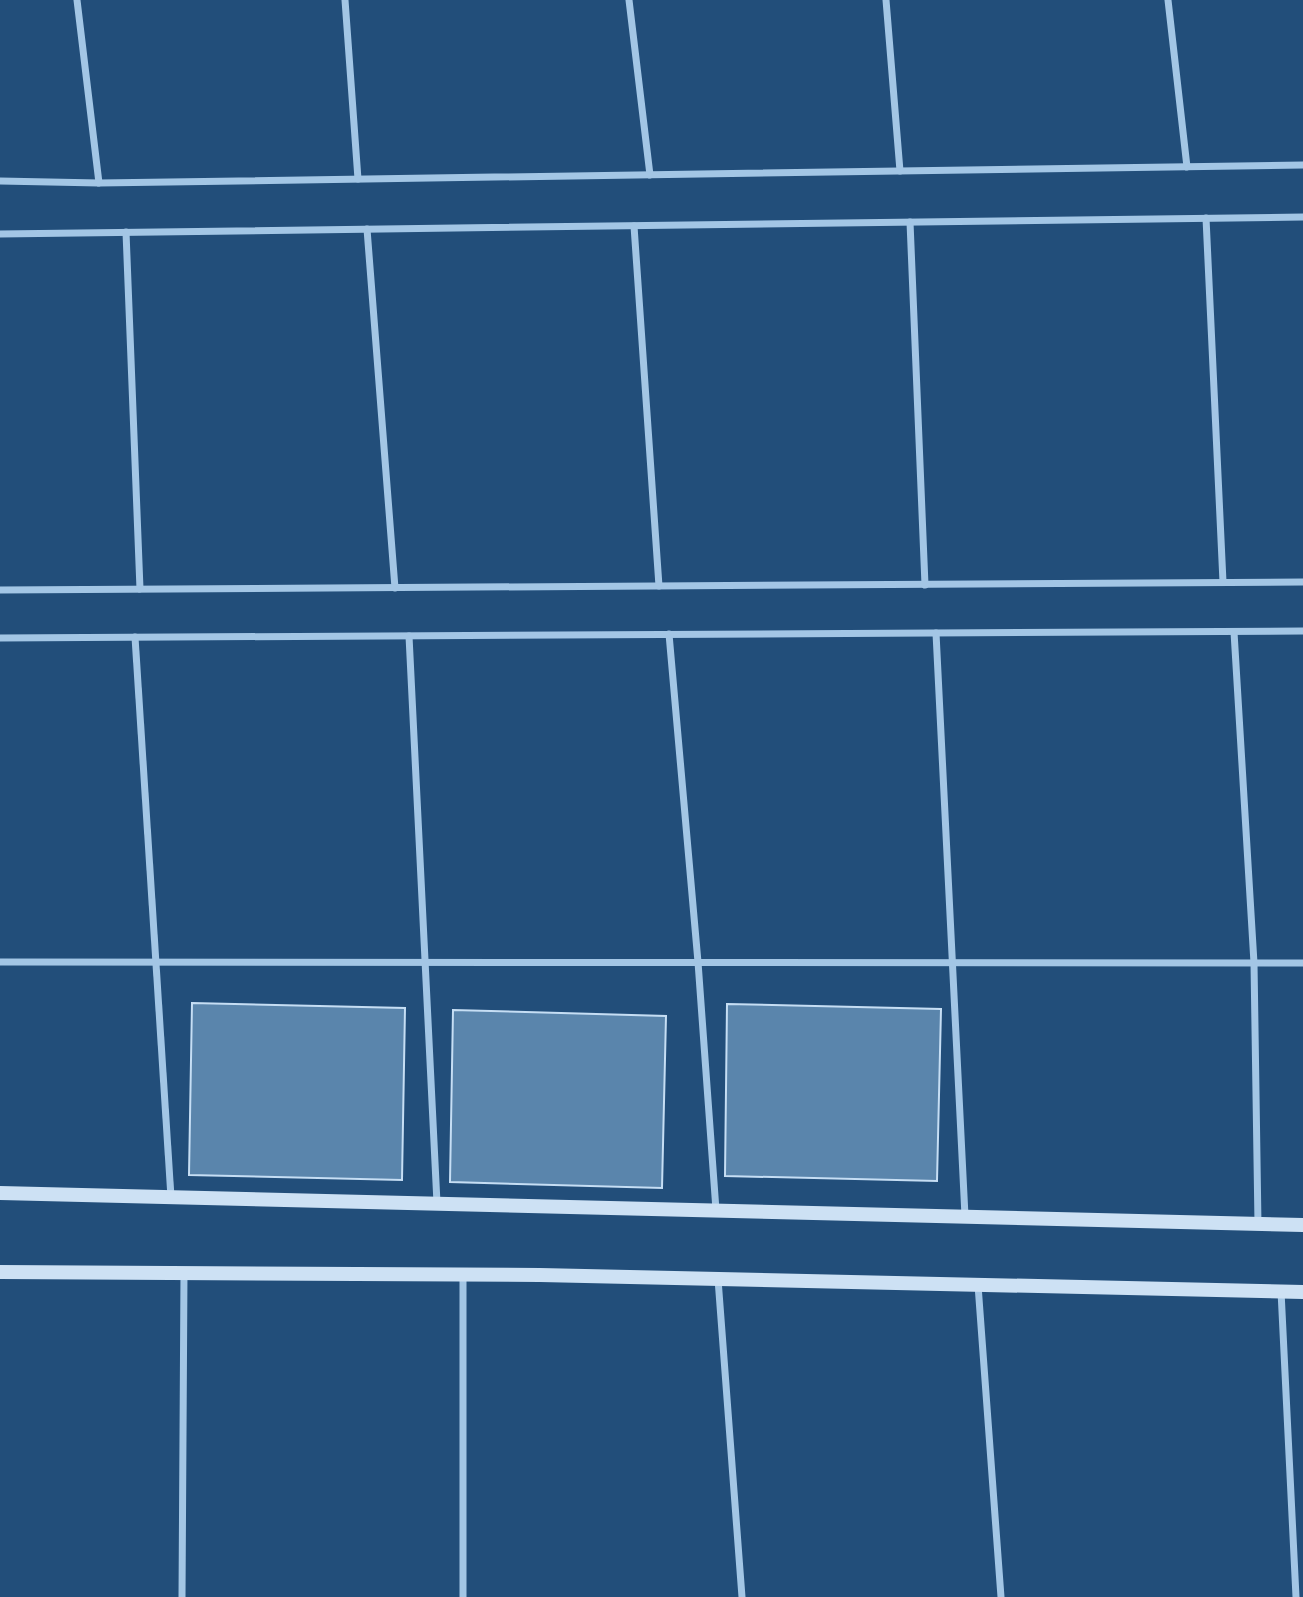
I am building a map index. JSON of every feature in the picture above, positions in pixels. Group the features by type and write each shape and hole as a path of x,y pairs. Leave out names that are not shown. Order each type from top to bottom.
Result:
{"main road":[{"path":"0,1193 1303,1225"},
{"path":"0,1272 463,1275 1303,1292"}],"street":[{"path":"77,0 99,183"},
{"path":"345,0 358,179"},
{"path":"629,0 650,174"},
{"path":"886,0 900,171"},
{"path":"1168,0 1187,167"},
{"path":"0,181 99,183 1303,165"},
{"path":"0,234 1303,216"},
{"path":"1206,218 1223,582"},
{"path":"910,222 925,584"},
{"path":"634,226 659,586"},
{"path":"367,229 395,588"},
{"path":"126,232 140,589"},
{"path":"0,590 1303,582"},
{"path":"0,638 1303,631"},
{"path":"1234,632 1254,963 1258,1224"},
{"path":"936,633 965,1216"},
{"path":"669,634 698,962 716,1210"},
{"path":"409,636 437,1203"},
{"path":"135,637 171,1197"},
{"path":"0,962 1303,963"},
{"path":"182,1597 184,1273"},
{"path":"463,1275 463,1597"},
{"path":"718,1279 741,1597"},
{"path":"978,1285 1001,1597"},
{"path":"1281,1292 1296,1597"}],"building":[{"path":"192,1003 405,1008 402,1180 189,1175"},
{"path":"727,1004 941,1009 937,1181 725,1176"},
{"path":"453,1010 666,1016 662,1188 450,1182"}]}
